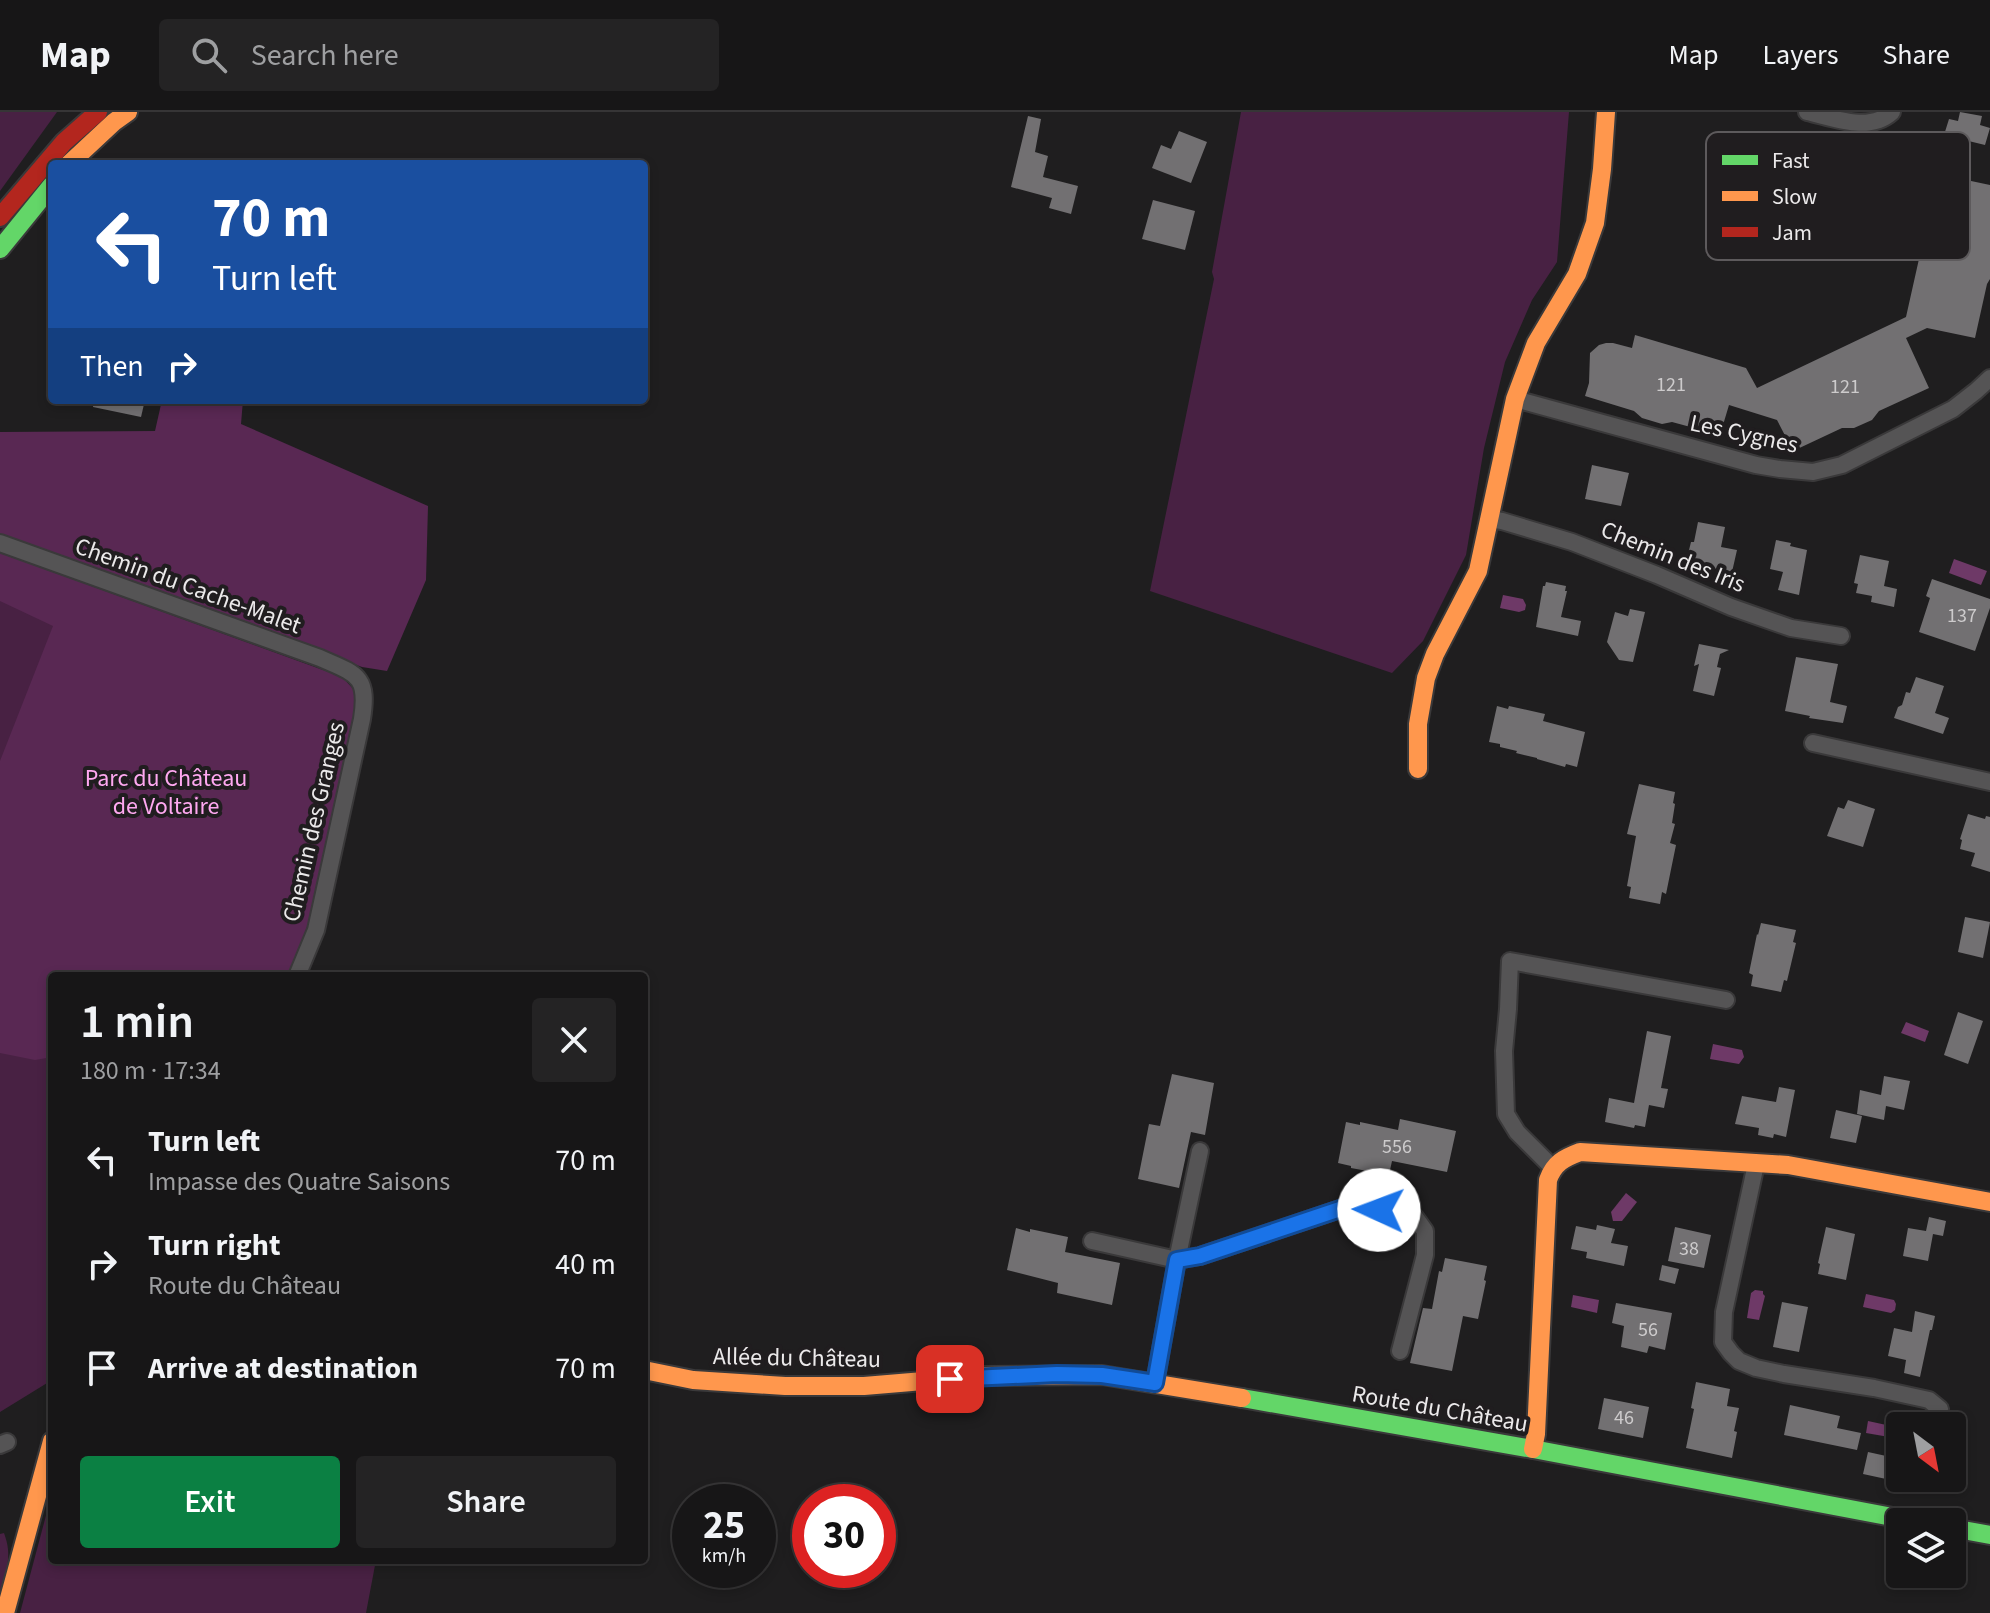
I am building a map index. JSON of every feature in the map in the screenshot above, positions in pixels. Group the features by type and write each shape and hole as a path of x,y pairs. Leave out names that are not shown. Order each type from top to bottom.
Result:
{"street":[{"path":"0,217 56,150 98,112"},
{"path":"73,160 128,112"},
{"path":"1418,769 1418,724 1426,678 1478,571 1515,399 1536,343 1577,274 1595,223 1606,112"},
{"path":"1807,112 1860,118 1888,116 1892,112"},
{"path":"0,249 48,190"},
{"name":"Les Cygnes","path":"1515,399 1756,465 1813,472 1842,465 1953,409 1990,378"},
{"name":"Chemin des Iris","path":"1489,519 1572,542 1791,628 1841,636"},
{"name":"Chemin du Cache-Malet","path":"0,543 320,658 358,678"},
{"name":"Chemin des Granges","path":"299,972 316,930 362,719 365,697 358,678"},
{"path":"1813,743 1990,782"},
{"path":"1552,1167 1517,1132 1506,1114 1504,1051 1510,961 1726,1000"},
{"path":"1155,1383 1200,1151"},
{"path":"1533,1449 1548,1180 1552,1167 1565,1157 1580,1152 1788,1165 1990,1202"},
{"path":"1756,1164 1724,1312 1723,1342 1731,1353 1739,1361 1756,1368 1929,1400 1940,1409"},
{"path":"1092,1241 1177,1260 1200,1256 1346,1207 1415,1217 1425,1231 1425,1255 1400,1351"},
{"name":"Allée du Château","path":"648,1371 693,1380 785,1386 864,1386 950,1379"},
{"name":"Route du Château","path":"950,1379 1102,1375 1533,1449 1886,1516"},
{"path":"5,1613 48,1456"},
{"path":"1966,1531 1990,1535"}],"green space":[{"path":"0,112 57,112 0,191"},
{"path":"1241,112 1569,112 1557,262 1532,300 1505,362 1484,448 1466,555 1423,641 1392,673 1150,591 1214,279 1212,272"},
{"path":"161,404 243,404 241,424 428,506 426,580 387,671 362,667 0,534 0,432 155,431"},
{"name":"Parc du Château de Voltaire","path":"0,553 342,677 354,690 358,702 308,924 290,972 48,972 48,1382 0,1412"},
{"name":"Parc du Château de Voltaire","path":"0,553 342,677 354,690 358,702 308,924 290,972 48,972 48,1058 35,1060 0,1053 0,761 53,626 0,601"},
{"path":"48,1508 48,1564 375,1564 366,1613 20,1613"},
{"path":"4,1533 8,1556 0,1593 0,1534"}],"shaded area":[{"path":"1954,559 1987,571 1981,585 1949,573"},
{"path":"1503,595 1523,599 1525,610 1519,612 1500,608"},
{"path":"1906,1022 1929,1031 1925,1042 1901,1033"},
{"path":"1713,1044 1742,1050 1744,1057 1739,1064 1710,1059"},
{"path":"1626,1193 1637,1202 1622,1221 1613,1221 1611,1212"},
{"path":"1763,1291 1765,1296 1759,1320 1747,1318 1751,1293"},
{"path":"1866,1294 1894,1300 1895,1310 1891,1313 1863,1307"},
{"path":"1573,1295 1599,1300 1597,1313 1571,1307"},
{"path":"1868,1421 1886,1425 1886,1436 1866,1433"}],"building":[{"path":"1960,112 1982,116 1980,125 1990,128 1985,145 1970,141 1970,132 1945,132 1949,119 1958,121"},
{"path":"1028,116 1041,119 1035,152 1048,156 1043,177 1078,186 1071,214 1049,208 1052,198 1011,187"},
{"path":"1179,131 1207,142 1191,183 1152,168 1161,145 1171,149"},
{"path":"1970,181 1990,185 1990,279 1975,338 1927,328 1906,338 1929,388 1879,411 1872,420 1854,428 1842,428 1793,451 1777,420 1729,405 1720,435 1672,422 1662,424 1642,418 1634,411 1585,396 1589,383 1590,353 1606,343 1632,348 1635,335 1746,368 1757,388 1906,317 1919,260 1970,260"},
{"path":"1153,200 1195,211 1185,250 1142,239"},
{"path":"93,404 144,404 141,417 93,407"},
{"path":"1592,465 1629,473 1621,506 1585,499"},
{"path":"1698,522 1725,527 1721,547 1737,550 1732,572 1702,566 1704,562 1687,558"},
{"path":"1776,540 1807,550 1799,595 1778,590 1783,572 1770,569"},
{"path":"1860,555 1889,561 1884,586 1897,589 1894,607 1871,602 1872,596 1856,593 1858,584 1854,583"},
{"path":"1932,579 1990,599 1990,608 1975,651 1919,632 1930,598 1926,596"},
{"path":"1546,582 1566,586 1561,617 1581,621 1578,636 1536,627"},
{"path":"1630,609 1645,612 1633,662 1619,660 1607,642 1615,612 1628,616"},
{"path":"1699,644 1729,650 1720,654 1717,667 1721,668 1714,696 1693,691 1699,664 1694,666"},
{"path":"1796,657 1838,664 1830,702 1847,706 1843,723 1785,711"},
{"path":"1916,677 1944,686 1935,713 1949,718 1943,734 1894,718"},
{"path":"1497,706 1545,714 1543,721 1585,732 1577,767 1566,764 1565,767 1489,742"},
{"path":"1639,784 1675,792 1672,823 1675,824 1670,843 1676,845 1666,894 1662,892 1660,904 1629,898 1631,887 1627,886 1636,836 1627,834"},
{"path":"1848,800 1875,809 1863,847 1827,836 1838,807 1844,809"},
{"path":"1968,814 1985,819 1986,816 1990,817 1990,872 1971,866 1975,853 1960,849"},
{"path":"1965,917 1990,922 1983,958 1958,952"},
{"path":"1761,923 1796,930 1787,981 1784,980 1781,992 1751,986 1753,975 1749,973"},
{"path":"1958,1012 1983,1021 1968,1064 1944,1055"},
{"path":"1647,1031 1671,1036 1661,1088 1668,1089 1664,1108 1649,1105 1645,1127 1605,1122 1609,1098 1634,1103"},
{"path":"1172,1074 1214,1083 1205,1135 1191,1132 1179,1188 1138,1179 1149,1124 1160,1126"},
{"path":"1884,1076 1910,1081 1904,1110 1886,1106 1884,1120 1857,1114 1860,1090 1881,1095"},
{"path":"1779,1087 1795,1090 1786,1137 1758,1135 1759,1128 1735,1124 1742,1096 1776,1102"},
{"path":"1836,1110 1862,1116 1856,1143 1830,1138"},
{"path":"1400,1119 1456,1131 1447,1172 1392,1161 1389,1175 1338,1163 1346,1122 1398,1130"},
{"path":"1929,1217 1946,1221 1943,1236 1933,1234 1928,1261 1903,1256 1908,1228 1926,1231"},
{"path":"1597,1225 1615,1229 1611,1243 1628,1246 1624,1266 1586,1258 1587,1252 1571,1249 1576,1226 1596,1230"},
{"path":"1675,1227 1711,1235 1704,1268 1668,1261"},
{"path":"1826,1227 1855,1234 1846,1280 1818,1274"},
{"path":"1016,1228 1068,1237 1065,1252 1120,1263 1112,1305 1057,1293 1058,1283 1007,1270"},
{"path":"1445,1258 1487,1266 1478,1319 1463,1316 1452,1371 1410,1363 1423,1308 1432,1309 1439,1271 1442,1272"},
{"path":"1662,1265 1679,1269 1675,1284 1659,1280"},
{"path":"1782,1302 1808,1307 1799,1352 1773,1347"},
{"path":"1616,1303 1672,1313 1665,1350 1649,1346 1647,1353 1621,1347 1624,1326 1612,1323"},
{"path":"1915,1311 1935,1316 1920,1377 1904,1373 1906,1360 1888,1356 1894,1328 1912,1332"},
{"path":"1696,1382 1730,1389 1727,1406 1739,1408 1732,1458 1686,1448"},
{"path":"1604,1398 1649,1407 1643,1438 1598,1429"},
{"path":"1790,1405 1840,1416 1837,1428 1861,1433 1857,1450 1784,1435"},
{"path":"1868,1452 1886,1456 1886,1479 1863,1474"}],"traffic: fast":[{"path":"0,249 48,190"},
{"path":"1242,1398 1886,1516"},
{"path":"1966,1531 1990,1535"}],"traffic: slow":[{"path":"73,160 128,112"},
{"path":"1418,769 1418,724 1426,678 1478,571 1515,399 1536,343 1577,274 1595,223 1606,112"},
{"path":"1533,1449 1548,1180 1553,1169 1564,1159 1580,1152 1788,1165 1990,1202"},
{"path":"648,1371 693,1380 785,1386 864,1386 983,1376 1102,1375 1242,1398"},
{"path":"5,1613 48,1456"}],"traffic: jam":[{"path":"49,160 98,112"},
{"path":"0,217 48,161"}],"route":[{"path":"950,1379 1057,1374 1102,1375 1155,1383 1177,1260 1200,1256 1346,1207 1379,1210"}]}
